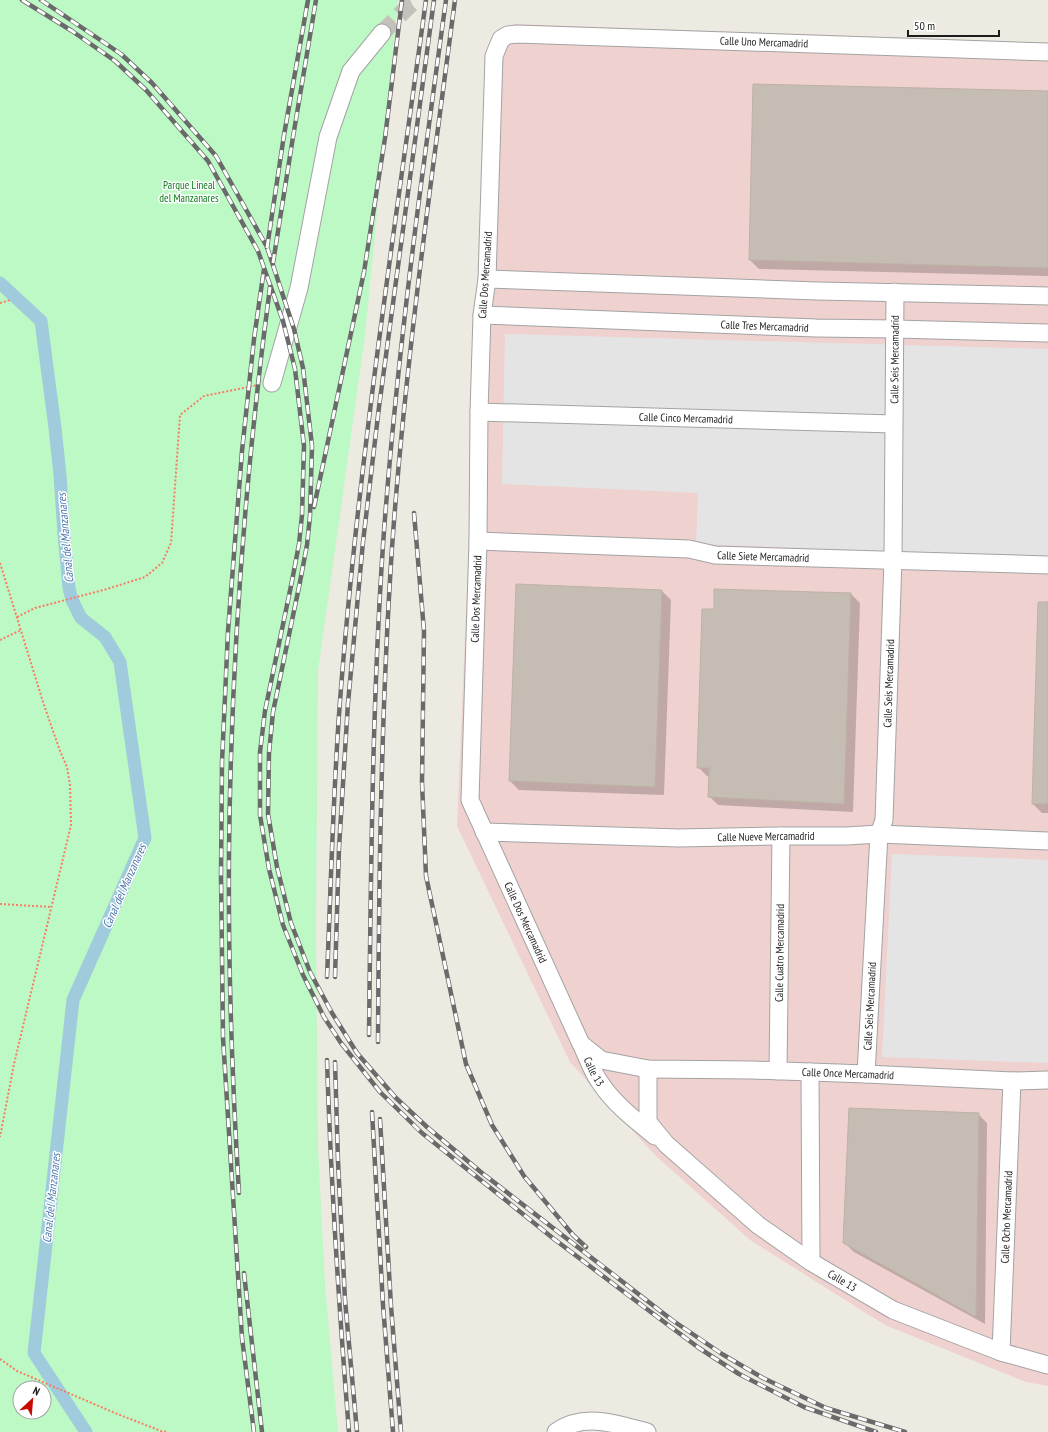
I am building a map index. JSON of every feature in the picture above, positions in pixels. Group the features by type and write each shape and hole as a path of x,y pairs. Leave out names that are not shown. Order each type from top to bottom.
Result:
{"lane":[{"path":"272,383 298,288 328,137 351,71 382,33"},
{"name":"Calle Uno Mercamadrid","path":"494,56 501,39 508,35 517,34 1048,52"},
{"name":"Calle Dos Mercamadrid","path":"494,56 487,279 482,315 479,412 478,541 470,800 581,1044 601,1060 648,1069"},
{"path":"487,279 817,291 1048,296"},
{"name":"Calle Seis Mercamadrid","path":"866,1074 879,834 884,820 893,560 895,292"},
{"name":"Calle Tres Mercamadrid","path":"482,315 800,328 1048,333"},
{"name":"Calle Cinco Mercamadrid","path":"479,412 893,424"},
{"name":"Calle Siete Mercamadrid","path":"478,541 689,549 715,555 1048,565"},
{"name":"Calle Nueve Mercamadrid","path":"484,832 679,838 846,836 879,834 1048,841"},
{"name":"Calle Cuatro Mercamadrid","path":"778,1071 781,836"},
{"name":"Calle 13","path":"581,1044 599,1081 611,1097 637,1122 666,1144 758,1225 810,1262 894,1310 1001,1352 1048,1365"},
{"name":"Calle 13","path":"648,1069 648,1122 666,1144"},
{"name":"Calle Once Mercamadrid","path":"648,1069 752,1070 1012,1081 1048,1080"},
{"path":"810,1072 810,1262"},
{"name":"Calle Ocho Mercamadrid","path":"1001,1352 1012,1081"},
{"path":"556,1432 565,1426 588,1421 606,1421 647,1432"}],"path":[{"path":"0,303 10,300"},
{"path":"17,617 35,608 107,590 145,577 162,563 172,543 180,415 204,396 272,383"},
{"path":"0,563 53,731 67,767 70,785 71,825 14,1064 0,1138"},
{"path":"0,640 21,630"},
{"path":"0,904 51,907"},
{"path":"0,1359 17,1371 115,1413 167,1432"}],"shaded area":[{"path":"514,24 1048,43 1048,1386 1026,1382 885,1325 750,1240 656,1156 570,1062 457,826 490,50 499,36"},
{"path":"505,334 1048,349 1048,557 696,544 698,493 502,484"},
{"path":"892,854 1048,860 1048,1063 882,1057"}],"green space":[{"name":"Parque Lineal del Manzanares","path":"0,0 398,0 365,336 318,671 316,933 318,1148 325,1284 338,1432 0,1432"}],"building":[{"path":"753,84 1048,91 1048,268 749,260"},
{"path":"516,584 662,590 655,787 509,781"},
{"path":"714,589 851,593 844,804 708,797 709,768 697,768 702,609 714,609"},
{"path":"1038,602 1048,602 1048,804 1032,804"},
{"path":"849,1108 979,1113 976,1317 843,1243"}],"waterway":[{"name":"Canal del Manzanares","path":"0,283 41,321 60,475 69,588 72,600 81,618 105,637 120,662 145,838 73,1000 34,1353 86,1432"}],"tunnel":[{"path":"382,33 411,4 419,0"}],"railway":[{"path":"22,0 72,31 115,61 146,90 208,161 258,251 283,321 295,369 304,446 302,515 299,544 265,711 260,752 260,815 269,869 283,925 303,975 324,1017 341,1043 380,1092 422,1133 554,1239 628,1295 699,1348 739,1374 804,1407 876,1432"},
{"path":"41,0 121,54 152,83 216,156 267,247 294,329 303,368 312,446 310,516 307,545 273,712 269,753 268,814 277,867 291,923 310,972 332,1013 357,1053 396,1098 427,1127 482,1173 672,1320 722,1354 763,1378 826,1408 905,1432"},
{"path":"267,248 284,135 308,0"},
{"path":"273,263 316,0"},
{"path":"314,507 364,272 385,138 402,0"},
{"path":"327,977 332,839 340,701 348,613 367,437 389,262 426,0"},
{"path":"335,977 339,848 348,703 363,542 379,407 434,0"},
{"path":"369,1035 371,851 376,667 388,476 402,340 446,0"},
{"path":"378,1042 380,857 385,672 397,479 411,342 455,0"},
{"path":"254,1432 242,1338 223,1038 221,875 222,762 228,631 242,451 254,339 264,269"},
{"path":"239,1193 232,1065 230,979 230,780 236,639 241,569 253,428 270,287"},
{"path":"414,513 424,631 422,782 426,876 466,1064 492,1125 524,1176 573,1235 586,1247"},
{"path":"327,1060 336,1246 349,1432"},
{"path":"335,1062 345,1300 357,1432"},
{"path":"372,1112 383,1305 393,1432"},
{"path":"380,1119 391,1306 401,1432"},
{"path":"244,1273 262,1432"}]}
